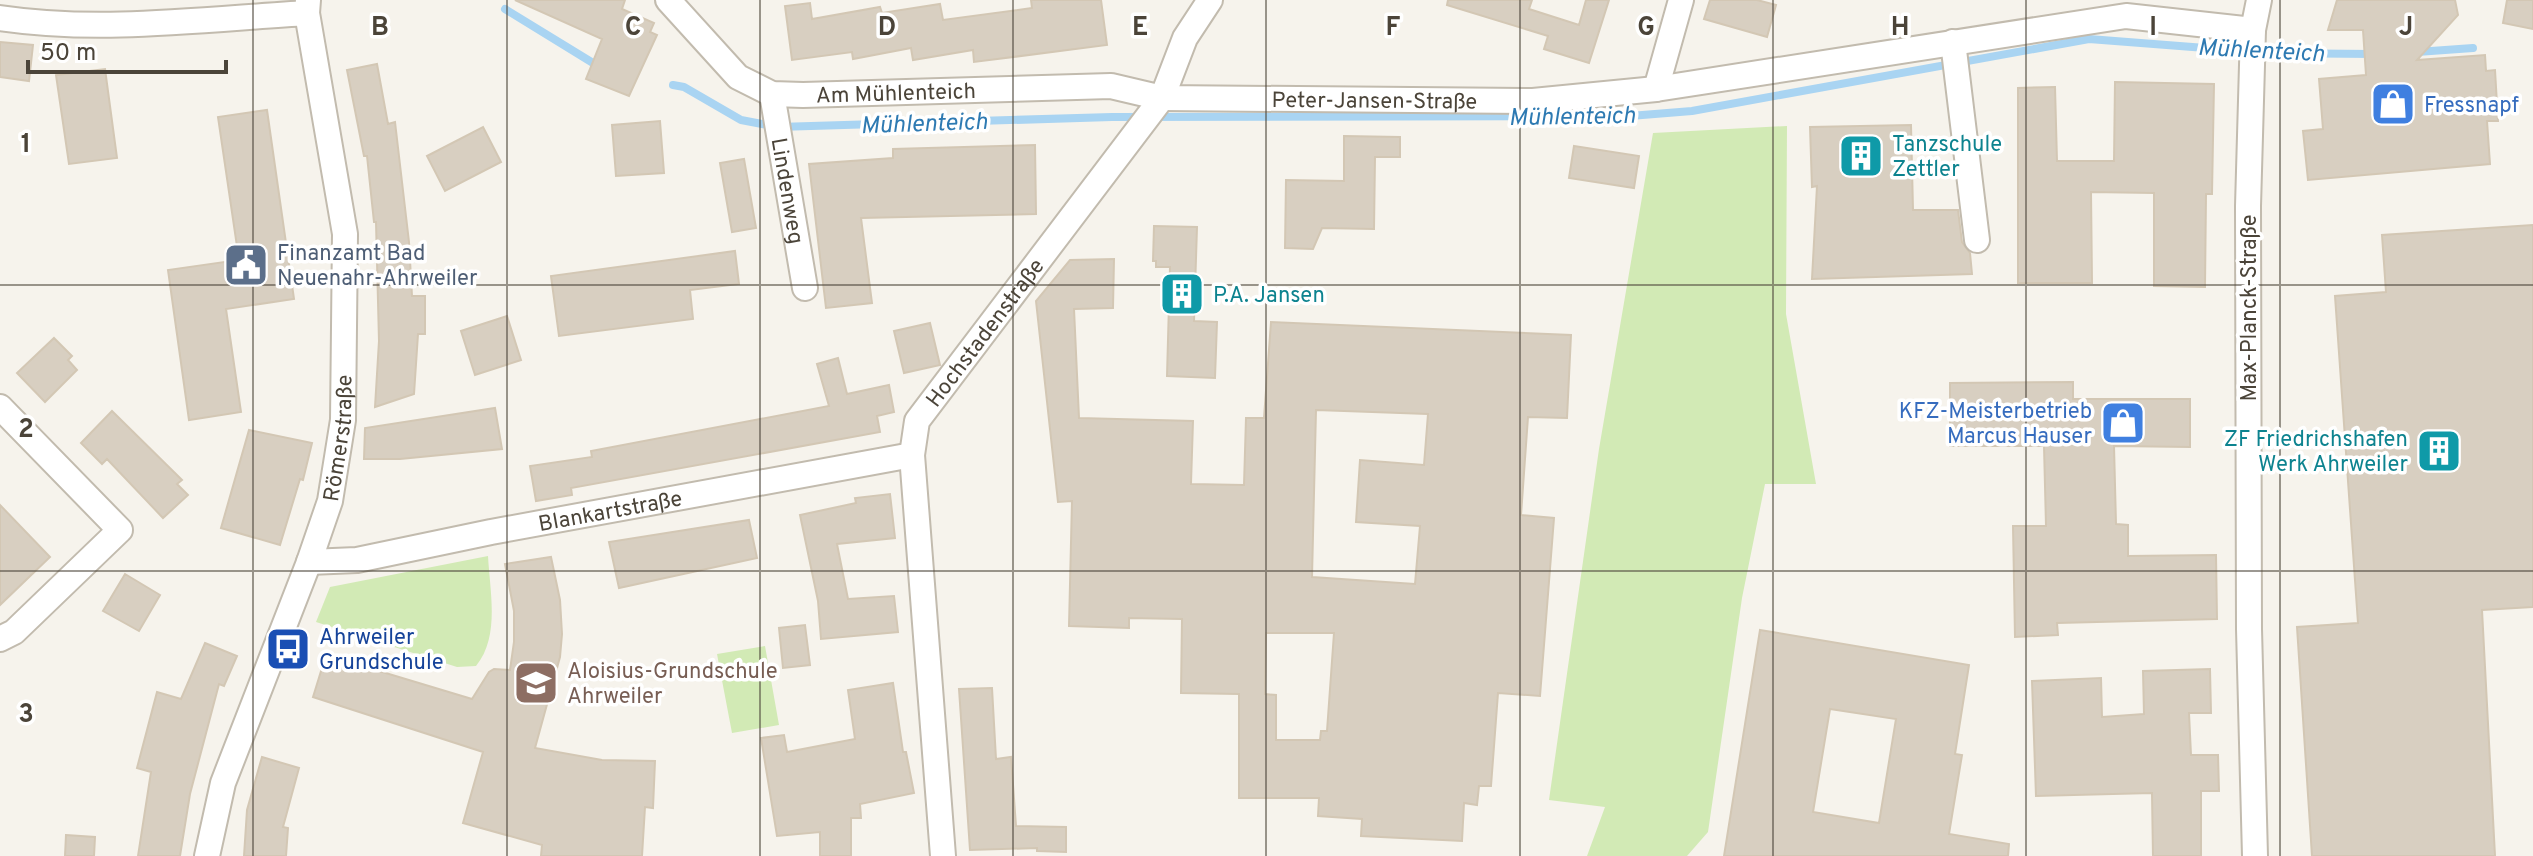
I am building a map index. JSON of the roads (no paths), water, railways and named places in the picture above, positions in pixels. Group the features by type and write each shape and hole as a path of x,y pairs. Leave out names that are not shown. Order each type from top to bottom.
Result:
{"street":[{"name":"Am Mühlenteich","path":"668,0 776,116 803,95 1111,86 1152,111"},
{"name":"Hochstadenstraße","path":"943,856 912,455 917,421 1152,111 1185,38 1210,0"},
{"path":"1656,89 1681,0"},
{"name":"Max-Planck-Straße","path":"2255,856 2248,455 2248,206 2253,44 2259,0"},
{"path":"0,18 37,24 125,24 308,6"},
{"name":"Römerstraße","path":"207,856 223,783 330,501 343,420 345,234 308,6"},
{"name":"Peter-Jansen-Straße","path":"1152,111 1533,101 1954,56 2126,16 2253,44"},
{"path":"1954,56 1977,240"},
{"name":"Lindenweg","path":"776,116 805,288"},
{"path":"0,407 120,530 14,632 0,639"},
{"name":"Blankartstraße","path":"309,562 357,560 516,527 912,455"}],"waterway":[{"name":"Mühlenteich","path":"505,9 593,63"},
{"name":"Mühlenteich","path":"673,85 684,87 741,120 778,127 1112,117 1630,116 1692,111 2089,39 2270,53 2375,54"},
{"name":"Mühlenteich","path":"2417,52 2473,48"}],"place":[{"name":"Fressnapf","path":"2393,104"},
{"name":"Tanzschule Zettler","path":"1861,156"},
{"name":"Finanzamt Bad Neuenahr-Ahrweiler","path":"246,265"},
{"name":"P.A. Jansen","path":"1182,294"},
{"name":"KFZ-Meisterbetrieb Marcus Hauser","path":"2123,423"},
{"name":"ZF Friedrichshafen Werk Ahrweiler","path":"2439,451"},
{"name":"Ahrweiler Grundschule","path":"288,649"},
{"name":"Aloisius-Grundschule Ahrweiler","path":"536,683"}]}
